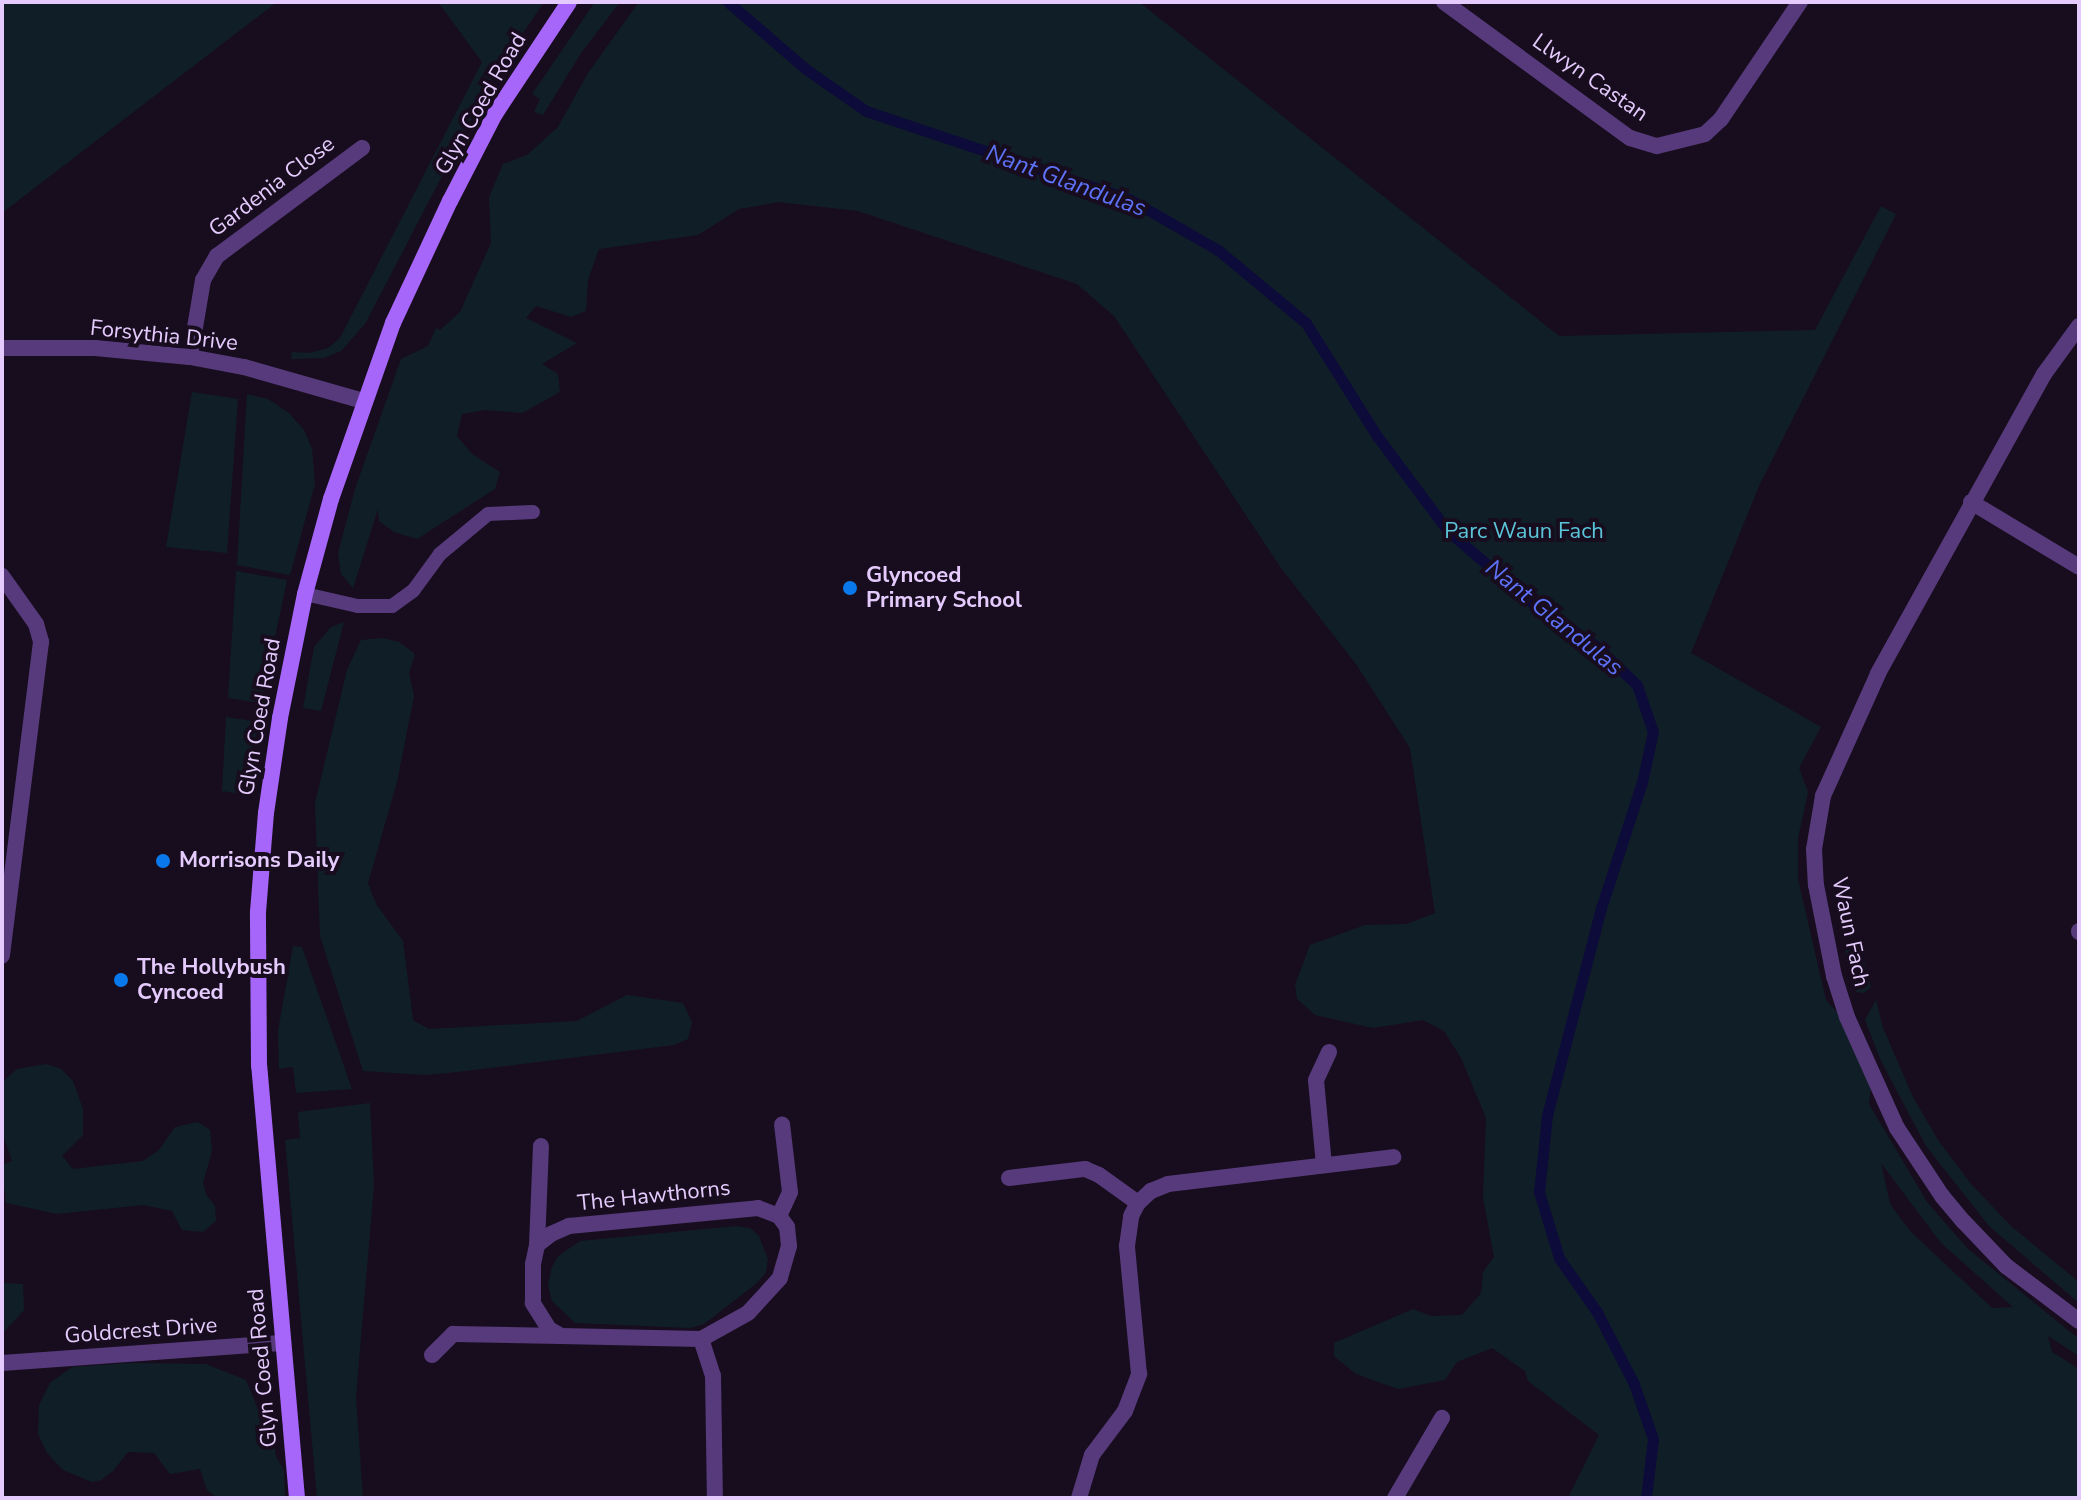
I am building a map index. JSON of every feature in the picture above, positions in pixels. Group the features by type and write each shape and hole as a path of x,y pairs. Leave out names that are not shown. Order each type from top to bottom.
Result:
{"street":[{"name":"Glyn Coed Road","path":"297,1498 259,1066 258,912 272,773 305,594 363,401 393,323 495,114 569,2"},
{"name":"Llwyn Castan","path":"1444,2 1630,138 1657,146 1705,134 1721,119 1800,2"},
{"name":"Gardenia Close","path":"190,357 203,280 217,256 362,148"},
{"name":"Waun Fach","path":"2079,326 2044,374 1878,674 1823,796 1814,849 1816,885 1829,951 1847,1017 1873,1078 1911,1151 1942,1196 2006,1266 2079,1321"},
{"name":"Forsythia Drive","path":"2,348 95,348 190,357 244,367 363,401"},
{"path":"1971,502 2079,567"},
{"path":"2,576 36,624 41,642 2,956"},
{"path":"1324,1165 1316,1080 1329,1052"},
{"path":"432,1355 453,1334 701,1339 748,1313 780,1278 789,1246 787,1227 779,1216 790,1192 782,1124"},
{"path":"541,1146 533,1303 549,1329 561,1336"},
{"path":"1079,1498 1092,1455 1125,1411 1139,1374 1127,1246 1127,1231 1138,1203 1151,1191 1168,1184 1393,1157"},
{"path":"1009,1178 1085,1169 1099,1175 1138,1203"},
{"name":"The Hawthorns","path":"537,1245 569,1226 758,1208 779,1216"},
{"path":"701,1339 713,1376 715,1498"},
{"name":"Goldcrest Drive","path":"2,1363 283,1343"},
{"path":"1395,1498 1442,1418"}],"lane":[{"path":"305,594 358,606 392,606 413,591 440,554 488,514 533,512"}],"green space":[{"path":"2,2 277,2 2,213"},
{"path":"438,2 544,2 495,74 365,324 341,351 324,358 291,359 292,352 310,353 328,348 340,338 482,62"},
{"path":"595,2 620,2 581,53 543,115 534,112 540,99 532,94"},
{"name":"Parc Waun Fach","path":"639,2 1139,2 1559,336 1815,330 1881,206 1896,214 1759,486 1691,653 1821,727 1799,768 1808,792 1798,838 1798,879 1826,1000 1861,1038 1874,1065 1869,1104 1927,1202 1968,1249 2079,1339 2079,1356 2048,1336 2052,1352 2079,1369 2079,1498 1568,1498 1599,1435 1528,1381 1525,1371 1492,1348 1457,1362 1445,1380 1398,1389 1356,1374 1334,1356 1334,1343 1413,1309 1431,1316 1462,1315 1481,1293 1483,1272 1494,1257 1483,1197 1486,1118 1461,1058 1444,1031 1423,1020 1373,1028 1315,1015 1297,999 1295,985 1310,945 1365,925 1407,924 1435,913 1410,748 1356,664 1281,568 1114,316 1077,284 858,211 779,202 739,209 698,235 599,249 588,280 586,311 571,317 536,306 526,318 577,343 542,364 558,374 560,392 522,413 485,410 462,414 457,436 472,454 500,472 495,489 417,539 394,532 379,521 378,509 353,588 341,574 338,553 355,489 401,359 428,346 436,328 440,330 460,312 491,243 489,197 503,164 527,155 558,127 588,73","holes":["1881,1163 1941,1243 2013,1307 1992,1308 1910,1231 1890,1204"]},
{"path":"192,392 238,399 227,553 166,547"},
{"path":"247,394 268,399 289,413 304,430 312,449 315,484 290,575 237,565"},
{"path":"236,571 287,580 261,703 228,698"},
{"path":"344,622 321,711 303,708 314,647 331,627"},
{"path":"383,638 399,642 415,654 409,673 414,696 397,782 368,883 376,904 403,941 413,1020 429,1029 577,1021 627,995 683,1003 692,1022 688,1039 674,1045 457,1072 426,1075 363,1071 320,936 315,803 347,670 361,640"},
{"path":"226,717 259,722 242,794 222,791"},
{"path":"1859,941 1871,987 1864,993 1856,992 1845,951 1849,943"},
{"path":"293,946 302,947 352,1089 296,1093 293,1067 279,1069 278,1031"},
{"path":"1876,1000 1883,1028 1913,1097 1938,1140 1971,1184 2012,1227 2079,1282 2079,1303 1989,1226 1926,1146 1881,1061 1865,1020"},
{"path":"46,1064 61,1069 73,1081 83,1109 83,1135 62,1156 73,1169 143,1161 159,1150 175,1127 198,1122 210,1130 212,1151 203,1183 206,1194 215,1206 216,1221 203,1232 182,1230 172,1211 143,1205 57,1214 6,1203 2,1165 12,1161 2,1132 2,1083 17,1069"},
{"path":"370,1103 374,1185 356,1397 363,1498 317,1498 285,1140 300,1138 298,1112"},
{"path":"736,1226 750,1228 759,1236 768,1259 766,1272 757,1283 704,1324 690,1328 575,1323 552,1301 548,1285 552,1267 558,1256 580,1241"},
{"path":"2,1283 23,1284 24,1310 2,1334"},
{"path":"130,1363 206,1364 246,1380 260,1414 269,1418 276,1456 284,1471 285,1498 217,1498 207,1490 200,1469 170,1474 154,1453 128,1452 113,1471 101,1480 92,1482 63,1470 47,1453 38,1434 39,1405 50,1383 72,1367"}],"waterway":[{"name":"Nant Glandulas","path":"728,2 807,70 866,111 1129,199 1218,250 1306,323 1377,436 1447,530 1527,599 1596,646 1637,685 1653,732 1642,782 1601,908 1547,1115 1539,1192 1559,1258 1597,1312 1634,1384 1653,1439 1646,1498"}],"place":[{"name":"Glyncoed Primary School","path":"850,588"},
{"name":"Morrisons Daily","path":"163,861"},
{"name":"The Hollybush Cyncoed","path":"121,980"}]}
